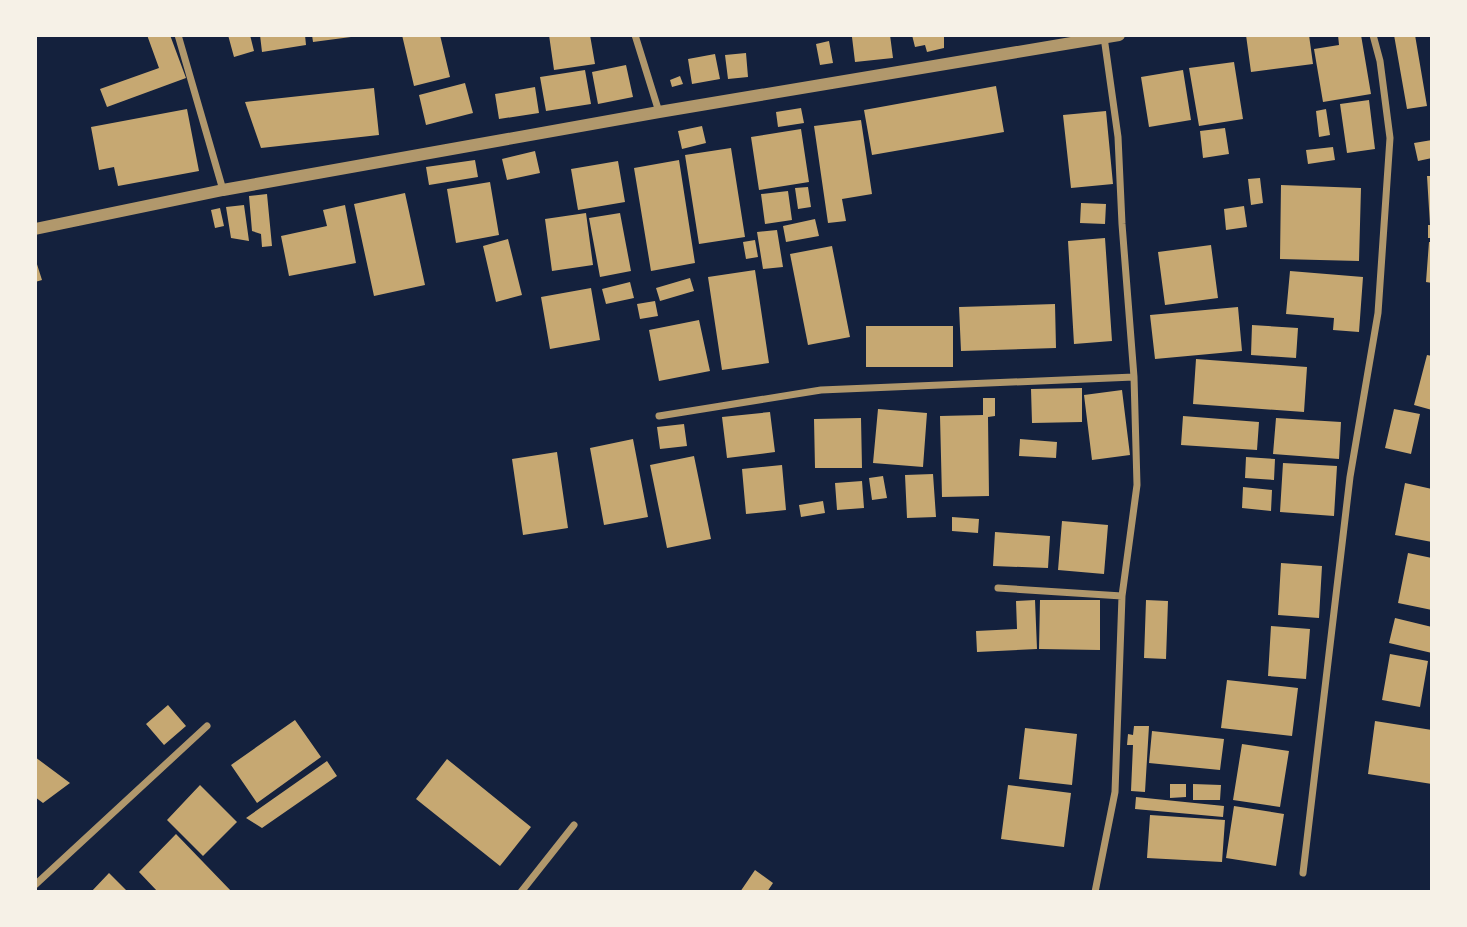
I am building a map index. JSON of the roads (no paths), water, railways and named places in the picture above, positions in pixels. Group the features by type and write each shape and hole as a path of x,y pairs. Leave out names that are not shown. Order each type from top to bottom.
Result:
{"street":[{"path":"178,35 223,190"},
{"path":"635,35 659,112"},
{"path":"35,229 223,190 659,112 1119,35"},
{"path":"1303,873 1350,477 1378,313 1390,138 1380,61 1373,35"},
{"path":"1096,892 1115,792 1122,596 1137,485 1135,377 1122,224 1118,137 1104,37"},
{"path":"659,415 821,390 1135,377"},
{"path":"998,588 1122,596"},
{"path":"35,885 206,726"},
{"path":"521,892 574,825"}]}
